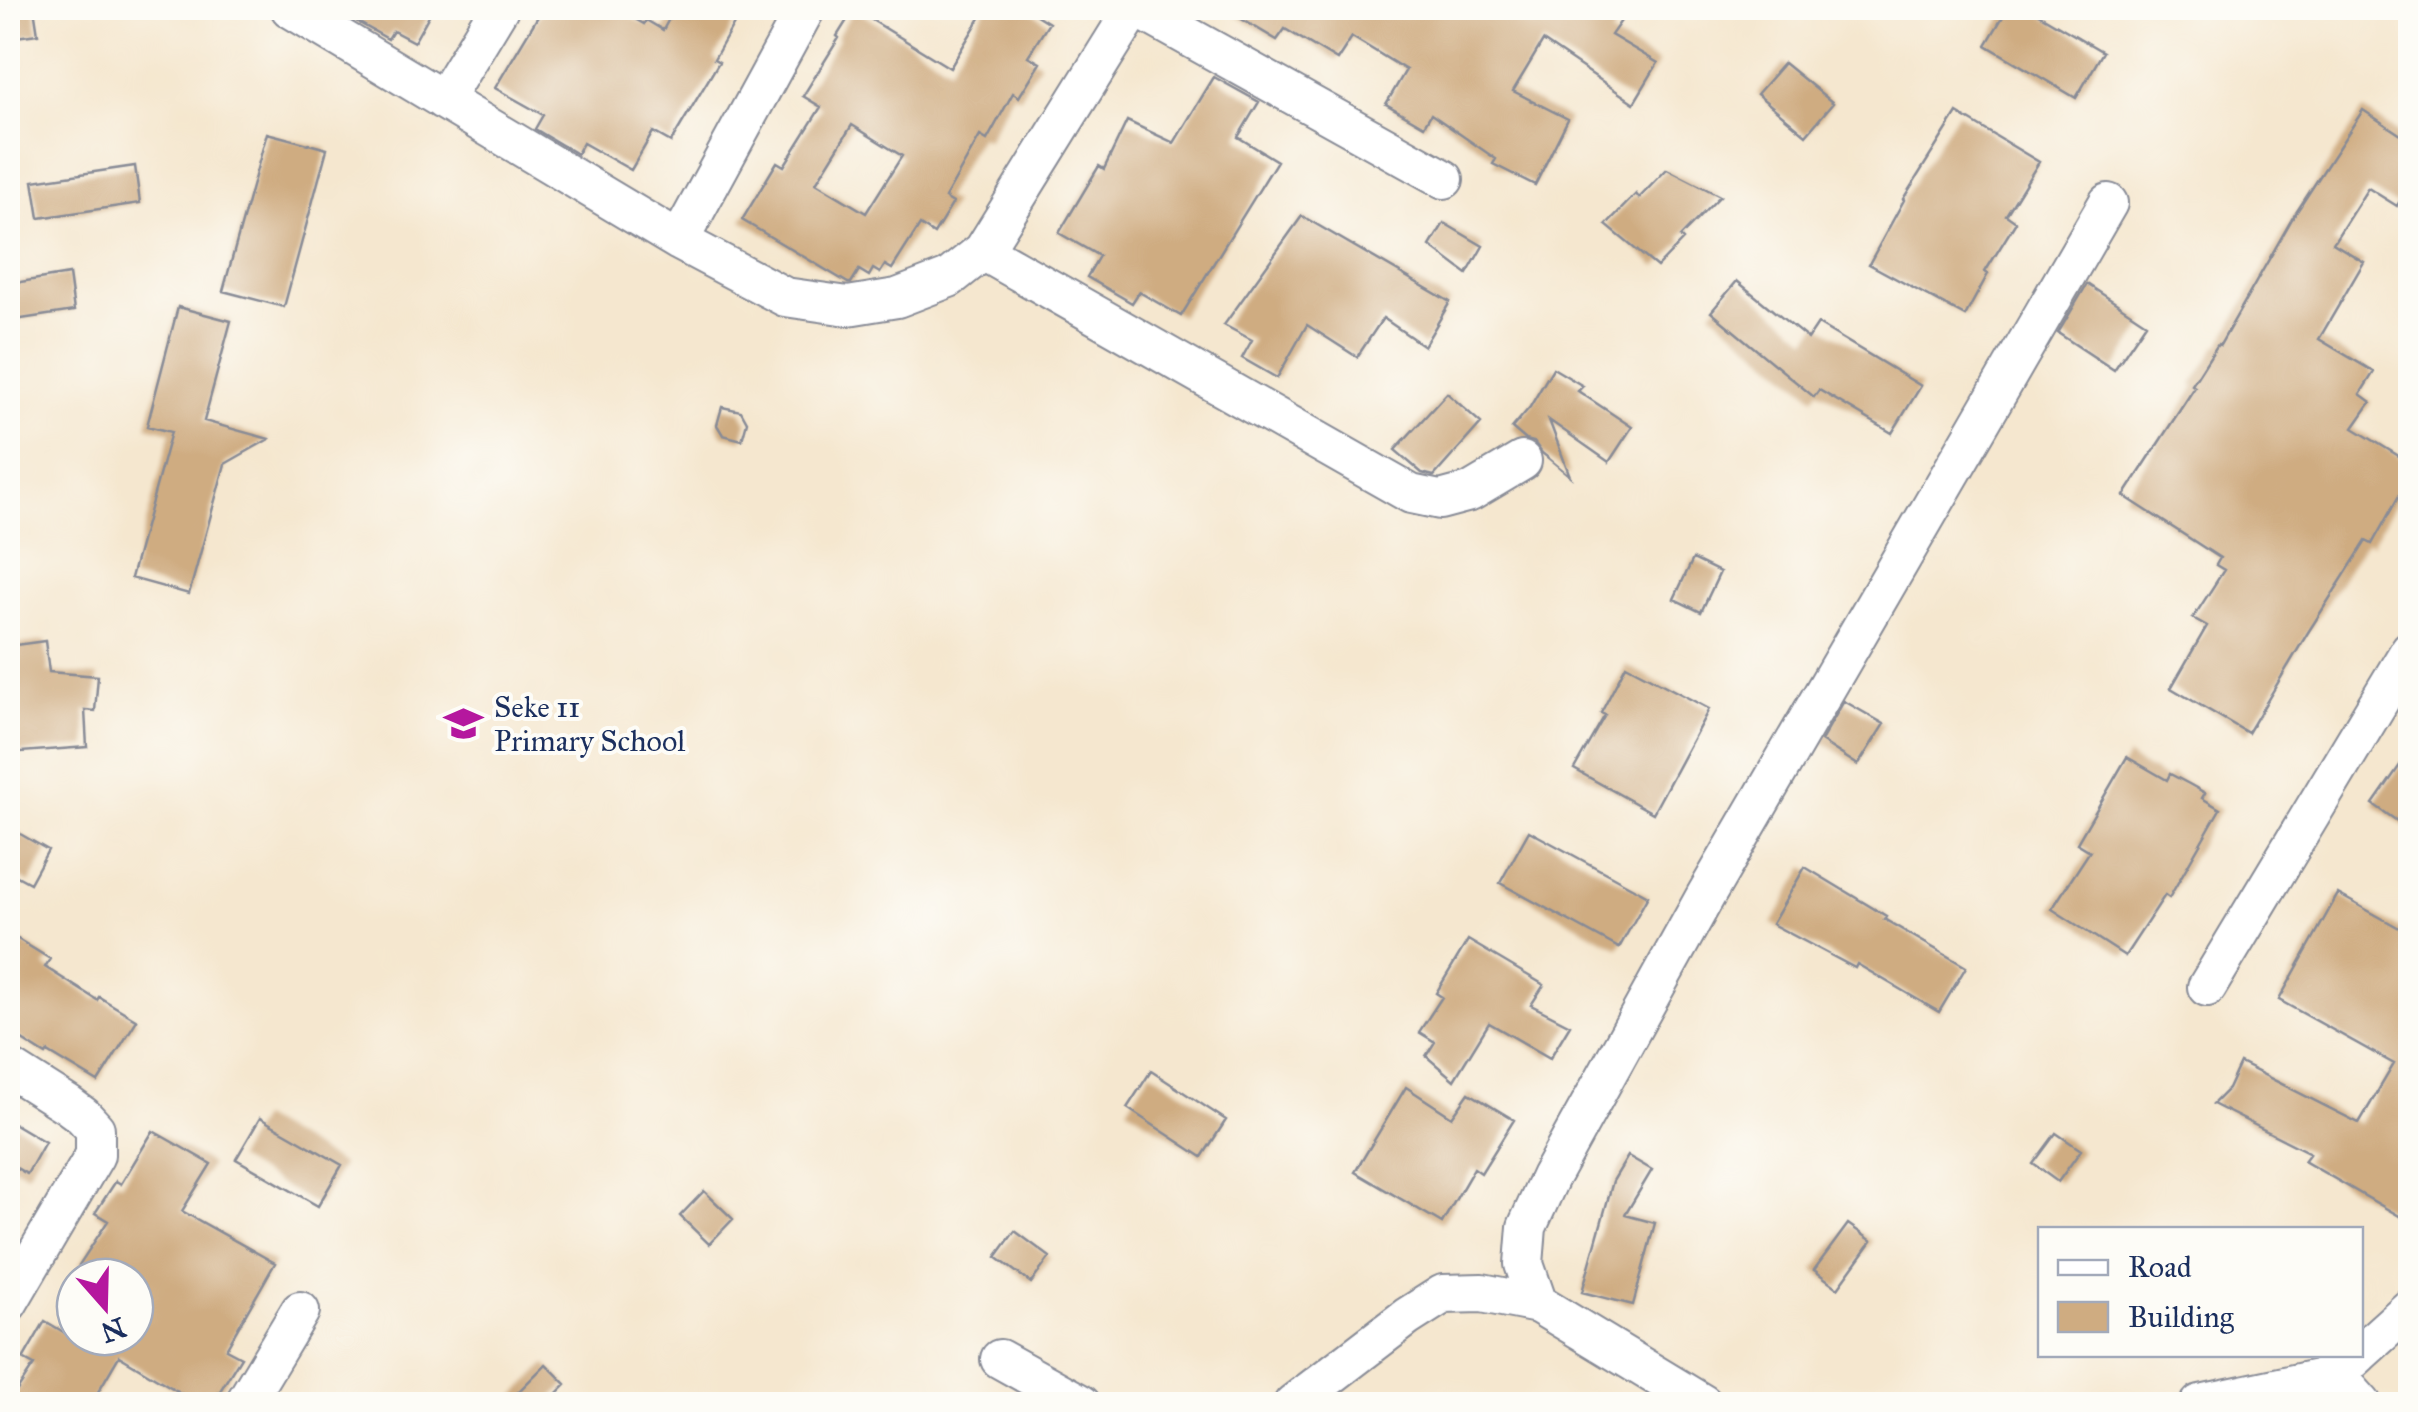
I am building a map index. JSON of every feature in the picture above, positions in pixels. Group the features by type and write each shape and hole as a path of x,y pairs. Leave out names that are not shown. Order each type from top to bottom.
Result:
{"street":[{"path":"290,8 679,241 785,297 848,306 897,298 949,278 983,251 1135,8 1444,179"},
{"path":"442,100 499,8"},
{"path":"679,241 806,8"},
{"path":"1538,1304 1524,1264 1527,1228 1550,1177 1706,895 2108,203"},
{"path":"983,251 1411,494 1440,500 1470,492 1522,462"},
{"path":"2207,987 2410,650"},
{"path":"8,1068 68,1105 95,1130 95,1155 8,1303"},
{"path":"1294,1404 1406,1317 1443,1294 1482,1293 1538,1304 1703,1404"},
{"path":"2363,1351 2410,1308"},
{"path":"244,1404 300,1311"},
{"path":"1000,1360 1081,1404"},
{"path":"2200,1404 2352,1361 2362,1404"}],"building":[{"path":"8,8 34,8 38,34 8,38"},
{"path":"333,8 433,8 414,42 393,31 388,39"},
{"path":"543,8 615,8 663,30 675,8 743,8 714,59 719,62 671,142 653,132 631,170 583,143 577,154 535,129 543,115 495,88"},
{"path":"986,8 1025,8 1049,23 1028,56 1040,63 1019,97 1013,93 987,140 980,136 945,198 953,203 934,234 920,225 892,269 885,265 880,273 873,269 869,276 859,270 848,283 742,220 777,162 784,166 821,107 803,96 854,9 950,68","holes":["852,125 902,156 866,213 816,183"]},
{"path":"1223,8 1630,8 1611,35 1658,63 1634,103 1543,41 1513,91 1568,119 1535,185 1493,164 1496,159 1431,114 1424,126 1386,104 1406,70 1352,37 1337,60 1285,29 1277,40"},
{"path":"2008,8 2028,8 2103,52 2076,98 1986,45"},
{"path":"1784,63 1833,103 1806,135 1757,94"},
{"path":"1214,77 1259,102 1238,137 1277,161 1181,316 1139,292 1132,303 1087,277 1099,256 1059,233 1099,166 1104,169 1127,121 1174,143"},
{"path":"2363,110 2410,141 2410,184 2397,206 2368,188 2333,243 2364,262 2319,339 2374,372 2360,394 2371,402 2353,428 2410,463 2410,476 2372,544 2366,541 2248,733 2171,688 2207,626 2193,618 2224,570 2216,565 2220,558 2124,496"},
{"path":"1957,113 2039,162 2006,215 2016,222 1985,272 1988,274 1965,316 1869,264 1903,199"},
{"path":"267,133 327,149 284,307 223,291"},
{"path":"135,166 140,203 39,218 33,181"},
{"path":"1667,169 1720,196 1657,267 1606,225"},
{"path":"1302,216 1450,302 1424,346 1383,318 1357,357 1307,325 1277,378 1242,358 1252,340 1224,325"},
{"path":"1444,223 1483,246 1467,274 1430,246"},
{"path":"69,274 74,311 8,321 8,284"},
{"path":"1737,281 1808,339 1818,324 1921,386 1892,433 1819,390 1814,397 1711,312"},
{"path":"2087,284 2146,323 2114,370 2058,333"},
{"path":"178,307 231,321 204,421 269,439 225,464 189,594 131,578 171,432 147,426"},
{"path":"1553,368 1583,386 1578,391 1632,427 1609,462 1549,420 1570,476 1534,442 1512,428 1530,407"},
{"path":"1447,393 1481,423 1434,476 1422,473 1395,450"},
{"path":"722,407 741,411 747,422 742,440 723,435 717,425"},
{"path":"1693,559 1720,572 1701,612 1674,599"},
{"path":"45,641 49,672 98,676 95,711 85,710 87,747 8,753 8,646"},
{"path":"1626,665 1709,709 1653,813 1574,769 1605,715 1601,713"},
{"path":"1844,701 1884,724 1858,765 1821,741"},
{"path":"2410,751 2410,830 2373,804"},
{"path":"2127,757 2167,780 2170,774 2189,784 2205,793 2202,798 2220,809 2169,898 2165,895 2125,956 2052,909 2090,851 2077,843"},
{"path":"8,827 48,850 30,883 8,871"},
{"path":"1529,831 1648,896 1619,948 1500,883"},
{"path":"1805,867 1966,967 1939,1012 1857,964 1855,968 1772,924"},
{"path":"2338,894 2410,934 2410,1222 2304,1161 2310,1153 2213,1104 2228,1089 2240,1063 2359,1123 2394,1064 2279,1000"},
{"path":"8,933 50,959 45,967 137,1020 98,1082 8,1031"},
{"path":"1468,940 1544,985 1531,1005 1570,1025 1550,1058 1489,1023 1454,1080 1426,1056 1435,1042 1419,1032 1442,997 1436,993"},
{"path":"1151,1071 1226,1120 1202,1157 1127,1108"},
{"path":"1406,1087 1452,1117 1469,1093 1514,1120 1481,1173 1474,1168 1442,1223 1355,1172"},
{"path":"260,1118 342,1165 318,1206 236,1159"},
{"path":"8,1120 45,1142 27,1174 8,1163"},
{"path":"153,1131 211,1164 182,1211 275,1263 226,1349 241,1357 212,1404 199,1404 121,1357 155,1357 155,1257 84,1257 108,1221 95,1213 116,1181 121,1184"},
{"path":"2056,1133 2081,1150 2058,1182 2033,1164"},
{"path":"1628,1156 1652,1170 1625,1215 1655,1223 1633,1305 1582,1292 1613,1181"},
{"path":"704,1191 733,1219 709,1244 680,1216"},
{"path":"1848,1224 1872,1241 1838,1288 1814,1270"},
{"path":"1015,1231 1050,1257 1031,1283 996,1257"},
{"path":"45,1321 55,1327 55,1357 118,1357 91,1404 8,1404 34,1365 23,1359"},
{"path":"546,1364 566,1384 546,1404 506,1404"}],"place":[{"name":"Seke 11 Primary School","path":"464,724"}]}
